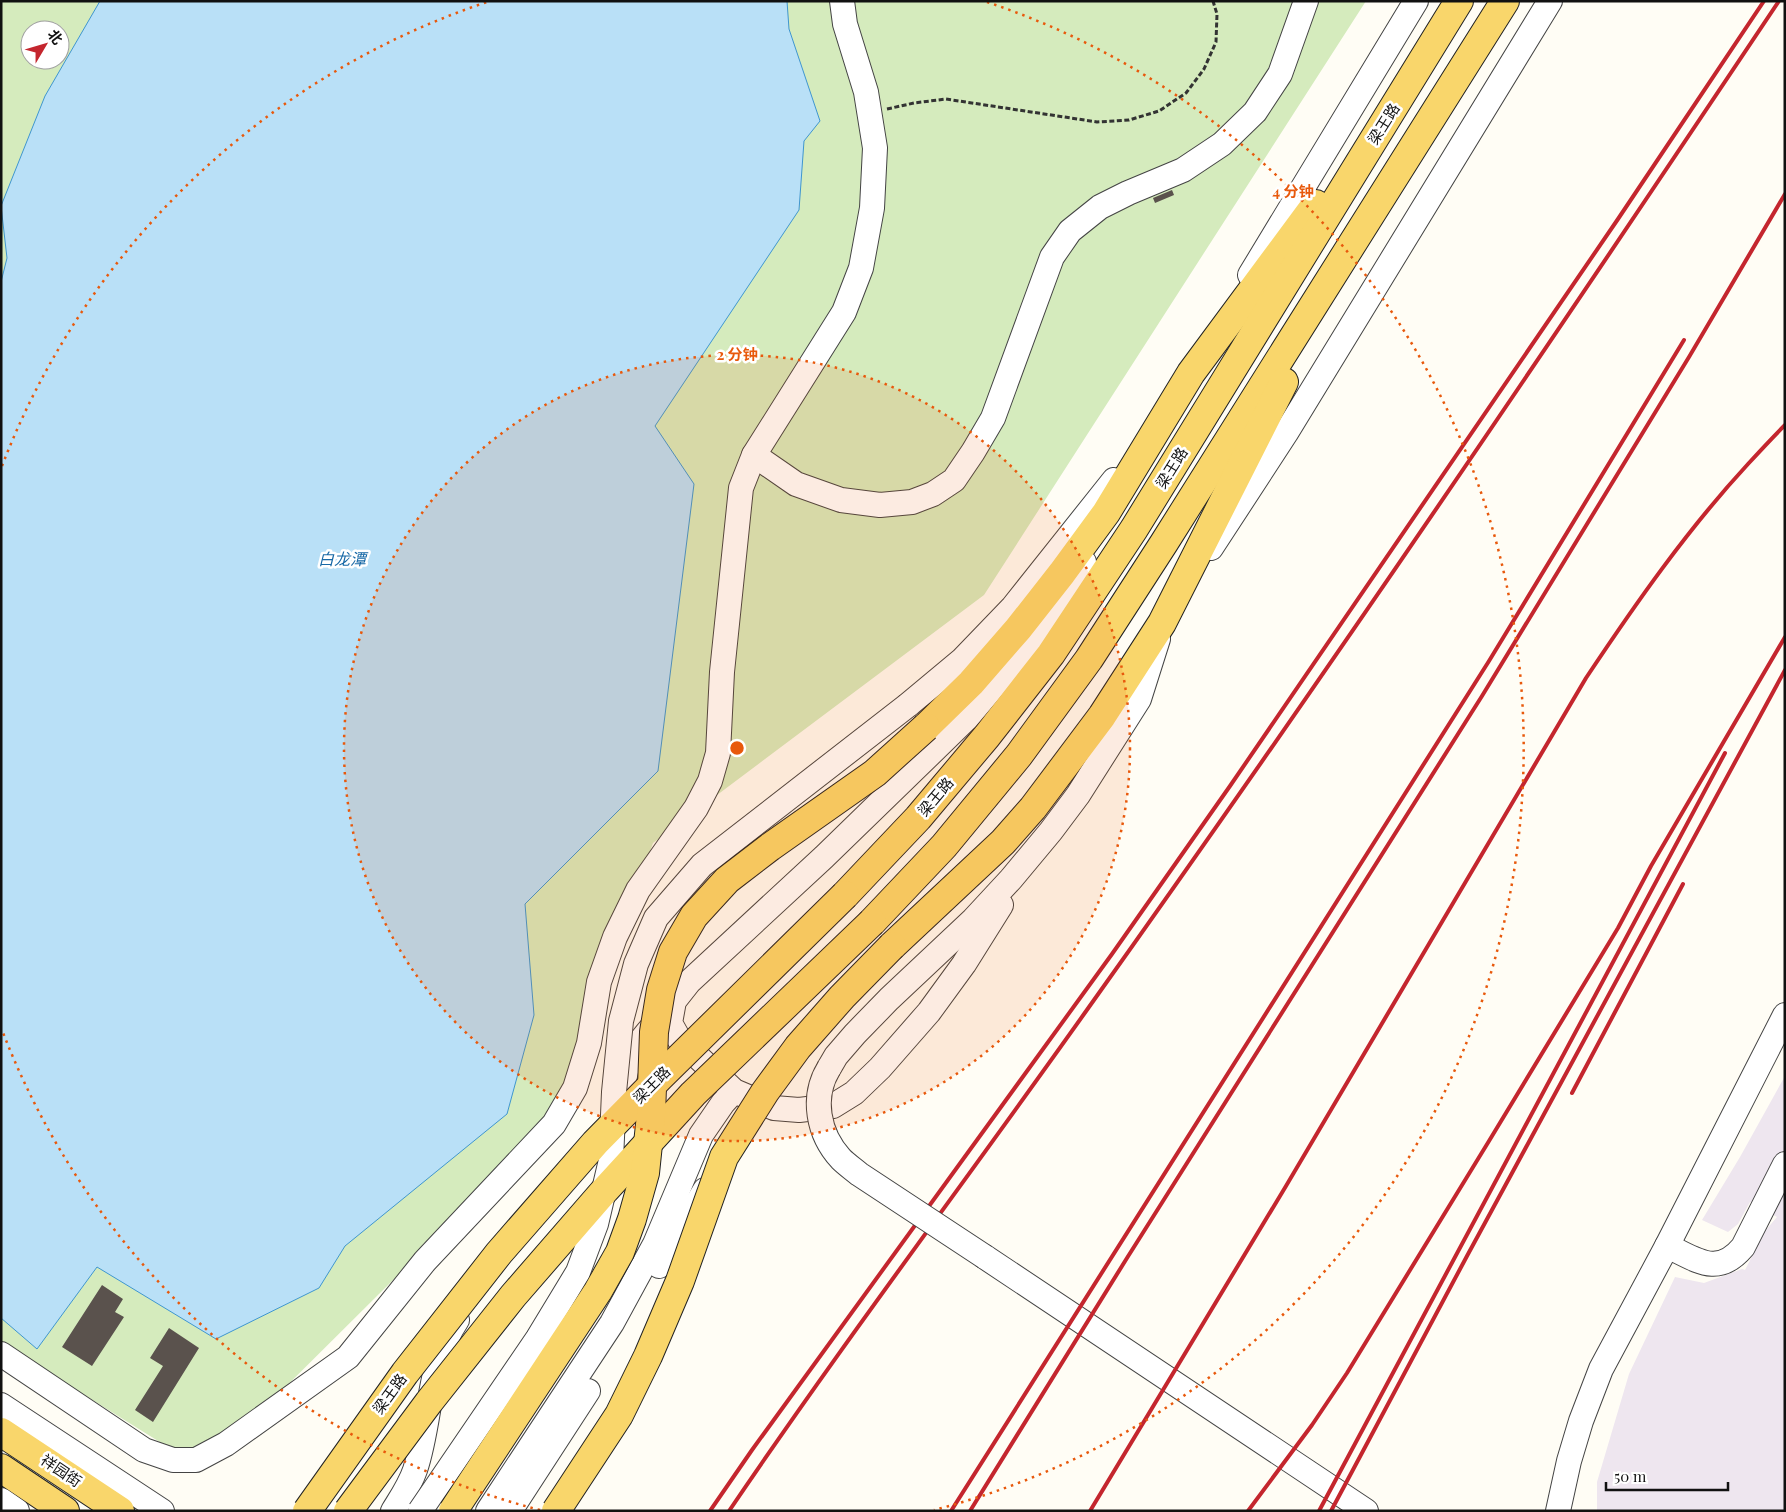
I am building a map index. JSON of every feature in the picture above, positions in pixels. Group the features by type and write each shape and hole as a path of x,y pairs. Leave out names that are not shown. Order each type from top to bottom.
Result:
{"main road":[{"name":"梁王路","path":"306,1511 405,1373 499,1253 595,1143 845,894 918,818 987,736 1051,654 1134,529 1459,1"},
{"path":"348,1511 429,1402 507,1304 605,1190 693,1094 872,922 944,846 1018,756 1089,659 1164,543 1505,1"},
{"path":"453,1511 598,1291 620,1252 632,1219 645,1172 651,1115 654,1032 661,990 673,952 694,916 727,880 770,847 875,773 971,683 1018,629 1062,573 1106,512 1191,373 1430,50"},
{"path":"556,1511 619,1415 648,1356 680,1281 724,1157 765,1092 798,1047 842,997 892,946 1003,842 1033,808 1102,716 1162,624 1358,234"},
{"name":"祥园街","path":"1,1432 120,1511"},
{"name":"祥园街","path":"1,1468 66,1511"}],"street":[{"path":"1,1354 144,1450 174,1460 196,1460 226,1444 348,1357 425,1261 554,1124 575,1088 588,1043 599,982 615,937 638,890 696,808 710,782 718,753 722,672 741,488 754,455 844,312 861,268 872,198 875,148 866,92 845,24 842,1"},
{"path":"754,455 796,484 841,500 880,505 912,502 934,494 954,480 993,418 1052,258 1070,231 1100,207 1183,170 1222,144 1255,112 1280,74 1306,1"},
{"path":"420,1511 538,1338 578,1272 596,1224 611,1160 614,1092 621,1021 636,964 656,918 702,865 908,705 962,660 1013,606 1124,468 1191,373 1416,1"},
{"path":"1366,1511 859,1174 829,1144 818,1111 819,1094 823,1077 836,1056 855,1034 889,999 973,920 1011,879 1078,795 1139,699 1162,624 1286,433 1550,1"},
{"path":"393,1511 415,1471 438,1358 447,1334 464,1310 518,1246 614,1137 618,1123 624,1075 628,1060 637,1045 689,982 824,857 966,719 1020,655 1054,609 1084,561 1106,512"},
{"path":"674,1001 670,1022 679,1039 734,1091 774,1108 799,1110 833,1106 854,1094 880,1068 922,1019 964,964 1030,856"},
{"path":"1558,1511 1569,1461 1581,1421 1601,1369 1667,1246 1785,1015"},
{"path":"488,1511 612,1323 655,1244 701,1135 723,1103 734,1091"},
{"path":"510,1511 599,1374 724,1157"},
{"path":"1667,1246 1704,1263 1716,1265 1735,1256 1743,1247 1785,1164"},
{"path":"1,1405 162,1511"},
{"path":"1,1500 17,1511"}],"path":[{"path":"869,113 914,103 946,100 1097,122 1129,120 1159,111 1186,93 1204,69 1216,42 1217,14 1213,1"}],"shaded area":[{"path":"1785,1076 1785,1511 1597,1511 1597,1482 1629,1374 1675,1277 1704,1283 1742,1269 1745,1270 1765,1231 1777,1217 1750,1202 1738,1224 1728,1232 1702,1220"}],"green space":[{"name":"白龙潭","path":"1,1 1366,1 984,595 653,843 553,1121 203,1469 1,1343"}],"water":[{"name":"白龙潭","path":"100,1 787,1 789,29 820,121 804,141 799,210 655,426 694,484 658,771 525,904 534,1015 507,1114 345,1246 319,1288 216,1339 97,1267 37,1349 1,1318 1,282 7,258 1,206 45,96 60,70 70,70 70,53"}],"building":[{"path":"1172,190 1174,195 1155,203 1153,198"},
{"path":"102,1285 123,1299 115,1312 124,1317 92,1366 62,1347"},
{"path":"169,1328 199,1348 153,1422 135,1410 163,1366 150,1358"}],"railway":[{"path":"710,1511 752,1450 1112,954 1230,786 1618,219 1764,1"},
{"path":"729,1511 817,1384 1044,1070 1265,758 1524,381 1779,1"},
{"path":"970,1511 1127,1258 1482,696 1689,357 1785,194"},
{"path":"951,1511 1489,661 1684,340"},
{"path":"1090,1511 1286,1186 1586,678 1683,541 1726,489 1785,425"},
{"path":"1248,1511 1312,1425 1347,1373 1618,928 1651,866 1785,637"},
{"path":"1331,1511 1785,670"},
{"path":"1319,1511 1725,753"},
{"path":"1572,1093 1683,884"}]}
